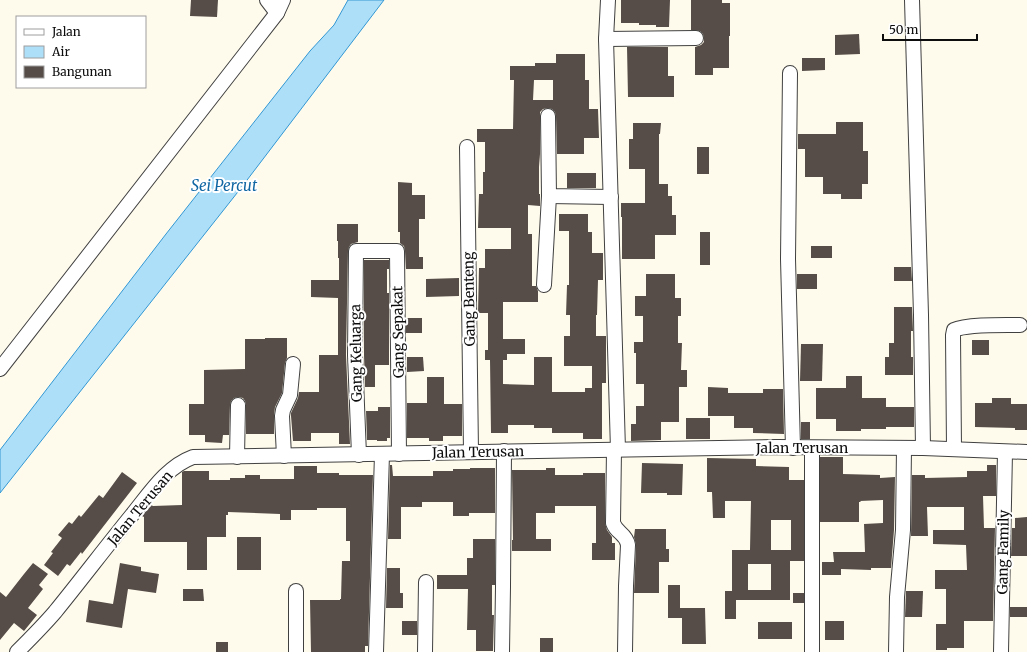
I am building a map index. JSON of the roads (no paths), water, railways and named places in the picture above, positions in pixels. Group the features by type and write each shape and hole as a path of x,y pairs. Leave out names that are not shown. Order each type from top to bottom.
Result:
{"street":[{"path":"0,369 280,6 267,0"},
{"path":"608,0 606,39 616,450 613,523 615,528 627,539 628,545 626,586 626,652"},
{"path":"912,0 921,315 923,448"},
{"path":"606,39 696,38"},
{"path":"790,73 788,260 794,448"},
{"path":"544,285 550,196 548,116"},
{"name":"Gang Benteng","path":"467,147 470,452"},
{"path":"550,196 611,197"},
{"name":"Gang Sepakat","path":"356,251 397,251 399,454"},
{"name":"Gang Keluarga","path":"356,251 355,355 359,454"},
{"path":"954,449 954,330 969,326 1020,325"},
{"path":"284,456 282,416 283,410 290,395 293,364"},
{"path":"237,457 238,405"},
{"name":"Jalan Terusan","path":"18,652 54,613 162,478 185,460 193,457 504,451 794,448 923,448 1027,452"},
{"path":"812,448 812,652"},
{"path":"896,652 897,597 903,530 904,448"},
{"path":"502,652 504,451"},
{"name":"Gang Family","path":"1001,652 1005,452"},
{"path":"376,652 382,454"},
{"path":"425,652 426,582"},
{"path":"296,592 296,652"}],"water":[{"name":"Sei Percut","path":"348,0 384,0 241,188 0,493 0,450 166,234 310,51 334,25"}]}
